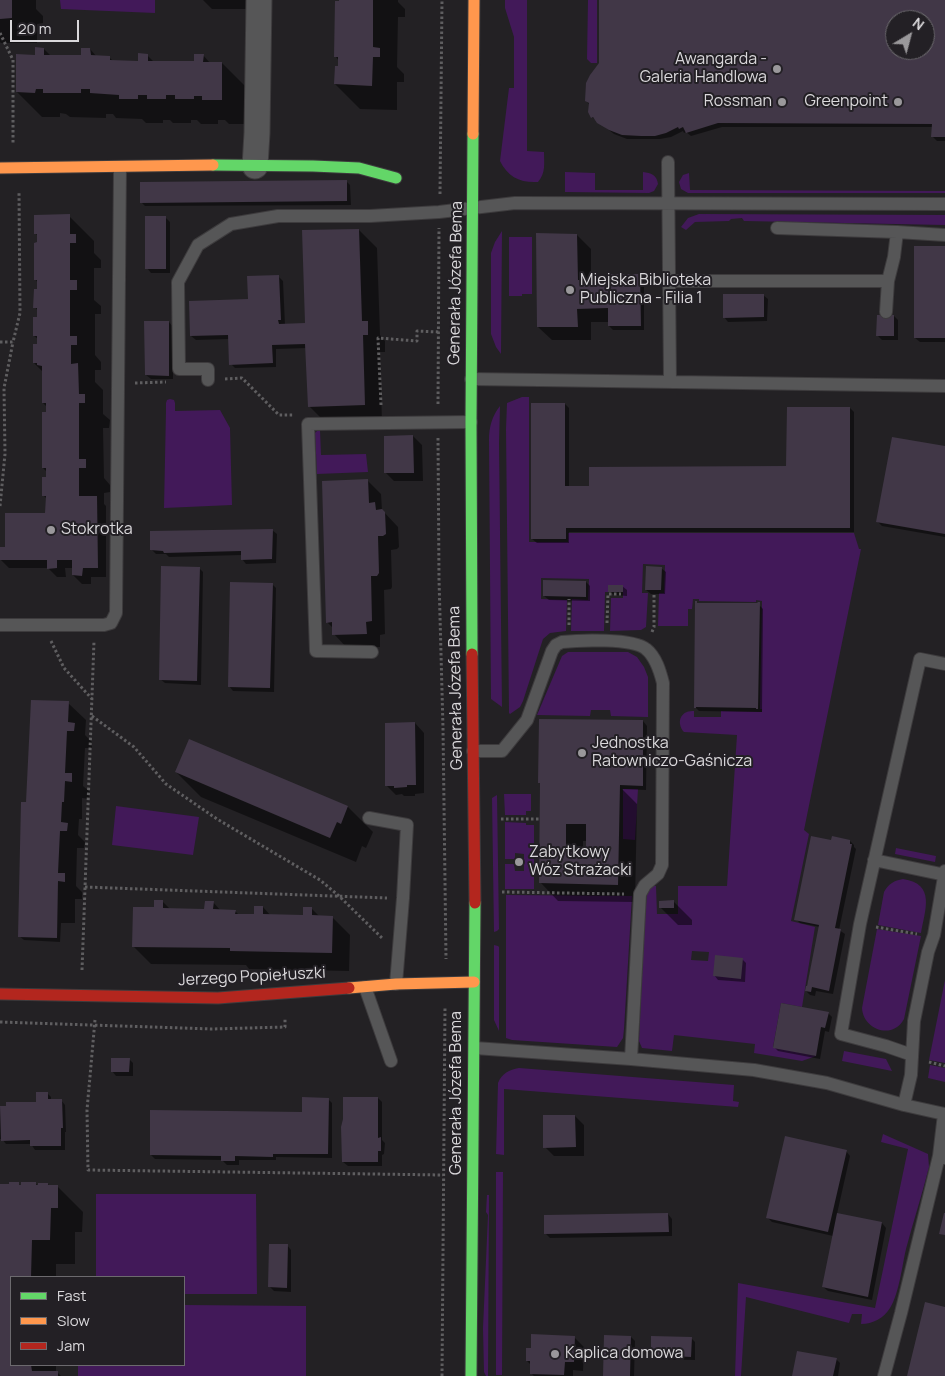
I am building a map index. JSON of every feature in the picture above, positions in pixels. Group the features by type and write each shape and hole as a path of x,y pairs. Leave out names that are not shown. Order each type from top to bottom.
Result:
{"main road":[{"name":"Generała Józefa Bema","path":"471,1376 475,938 471,548 474,0"},
{"path":"0,168 313,166 359,168 396,178"},
{"name":"Jerzego Popiełuszki","path":"0,994 218,998 396,984 474,982"}],"street":[{"path":"254,166 257,133 258,0"}],"lane":[{"path":"668,162 670,382"},
{"path":"0,625 95,626 111,623 116,613 120,167"},
{"path":"208,380 208,369 179,369 178,282 198,245 232,224 278,216 370,216 440,212 515,203 945,204"},
{"path":"777,228 945,235"},
{"path":"886,312 888,281 894,257 897,232"},
{"path":"669,281 888,281"},
{"path":"471,379 945,386"},
{"path":"372,652 316,651 308,424 471,422"},
{"path":"474,752 502,751 527,720 552,651 556,645 562,642 631,642 645,649 657,664 663,683 662,865 658,874 645,885 640,894 631,1059"},
{"path":"912,1056 886,1046 841,1034 860,924 920,658 945,664"},
{"path":"368,818 407,825 396,984"},
{"path":"874,860 945,874 934,935 928,952 914,1021 911,1075 904,1105"},
{"path":"365,987 391,1061"},
{"path":"474,1048 754,1070 827,1084 945,1114 942,1157 884,1376"}],"path":[{"path":"442,0 438,422 439,579 444,728 446,982 442,1376"},
{"path":"0,33 13,60 13,146"},
{"path":"0,506 5,454 4,388 20,312 19,191"},
{"path":"381,414 378,338 417,341 417,331 439,332"},
{"path":"0,342 13,342"},
{"path":"208,380 242,378 278,415 297,415"},
{"path":"140,383 169,381"},
{"path":"607,641 608,594 620,594"},
{"path":"645,649 654,627 654,595"},
{"path":"568,641 569,599"},
{"path":"43,625 64,668 92,700"},
{"path":"95,626 82,980 92,995 96,1010 87,1110 88,1170 443,1175"},
{"path":"92,716 134,746 166,784 217,819 320,880 339,896 398,955"},
{"path":"501,819 540,819"},
{"path":"85,886 403,898"},
{"path":"502,892 640,894"},
{"path":"860,924 934,935"}],"shaded area":[{"path":"60,0 155,0 155,13 61,9"},
{"path":"505,0 527,0 527,151 544,152 543,171 538,182 515,178 503,167 500,161 509,88 514,88 514,37 505,8"},
{"path":"588,0 597,0 597,63 591,63 587,59"},
{"path":"565,172 595,173 595,190 643,190 643,172 653,175 658,184 654,191 649,193 565,192"},
{"path":"689,173 690,190 945,191 945,193 688,193 681,189 679,182 683,175"},
{"path":"699,214 945,215 945,225 744,221 742,218 729,221 695,222 686,230 681,227 688,218"},
{"path":"502,231 501,354 491,334 491,253"},
{"path":"509,237 532,237 532,294 509,296"},
{"path":"522,397 529,397 529,542 568,542 568,533 854,533 859,549 861,549 804,830 809,834 791,921 815,927 802,1007 781,1003 773,1047 816,1056 802,1061 754,1053 755,1044 674,1035 672,1051 642,1048 639,1041 644,931 647,893 650,886 656,886 657,914 678,914 678,886 727,886 737,735 684,732 680,721 683,715 689,711 694,711 694,717 721,717 721,711 762,712 762,709 760,709 762,601 699,601 699,599 693,599 692,609 688,609 688,626 658,626 659,593 664,593 665,565 643,564 642,593 648,593 646,627 641,630 610,631 611,598 623,598 623,585 608,585 608,592 605,592 604,631 571,631 572,599 588,600 589,579 541,578 541,599 567,600 566,631 550,633 543,639 523,701 520,707 510,714 507,403","holes":["692,951 709,952 708,961 691,960"]},
{"path":"170,399 174,400 175,411 220,410 230,428 232,505 164,508 166,403"},
{"path":"500,406 502,707 491,699 489,440 492,422"},
{"path":"320,430 321,455 366,454 368,472 317,474 315,433"},
{"path":"568,652 628,652 637,657 648,677 648,717 611,716 610,710 591,710 590,716 537,715 562,656"},
{"path":"623,789 638,789 635,840 623,839"},
{"path":"504,794 531,794 531,811 526,811 526,815 505,815"},
{"path":"497,795 499,929 494,932 492,798"},
{"path":"116,806 199,817 193,855 112,845"},
{"path":"505,822 534,825 534,889 505,889 505,864 514,864 515,871 524,871 524,854 515,853 515,859 505,859"},
{"path":"896,848 936,856 935,862 895,854"},
{"path":"903,879 920,886 924,892 926,907 921,933 878,925 884,892 892,883"},
{"path":"506,895 632,896 624,1029 623,1038 617,1047 512,1040 506,1038"},
{"path":"877,929 921,936 904,1019 893,1029 886,1031 879,1030 867,1022 862,1008"},
{"path":"494,945 499,947 499,1031 494,1020"},
{"path":"945,980 945,1063 929,1060"},
{"path":"844,1051 886,1059 892,1071 842,1061"},
{"path":"930,1065 945,1068 945,1082 928,1078"},
{"path":"519,1068 734,1085 733,1101 739,1102 738,1107 504,1089 504,1155 496,1154 498,1083 506,1072"},
{"path":"883,1134 928,1154 929,1167 906,1249 898,1288 890,1308 878,1320 861,1324 862,1314 852,1314 849,1323 746,1297 741,1376 735,1376 738,1283 875,1308 908,1149 881,1142"},
{"path":"496,1172 503,1172 502,1375 496,1375"},
{"path":"96,1194 256,1194 257,1294 185,1294 185,1276 96,1276"},
{"path":"487,1195 489,1195 488,1376 486,1376 484,1372 483,1328 488,1215 486,1212"},
{"path":"185,1305 306,1306 306,1376 78,1376 78,1366 185,1366"}],"building":[{"path":"0,0 12,0 12,18 0,19"},
{"path":"373,0 373,47 380,48 380,57 373,57 372,86 334,84 335,66 338,66 338,57 334,57 335,1"},
{"name":"Awangarda - Galeria Handlowa","path":"599,0 945,0 945,137 931,137 932,124 718,123 686,133 683,127 679,129 678,127 655,136 622,135 609,130 597,123 593,117 591,118 588,112 589,103 585,101 586,83 599,63"},
{"path":"35,47 44,48 44,55 81,55 81,48 90,48 91,55 110,56 110,60 138,61 138,53 148,54 148,61 194,61 194,54 204,54 203,62 222,62 222,100 202,100 202,96 194,96 194,99 175,99 175,95 166,95 166,99 147,99 147,95 138,95 138,99 119,99 119,95 90,93 90,89 81,89 81,93 43,93 43,89 36,89 35,93 16,92 16,54 35,55"},
{"path":"347,180 347,201 140,203 140,182"},
{"path":"70,214 70,234 76,234 76,243 70,243 70,280 77,280 77,290 70,290 70,336 77,336 77,345 71,345 71,364 78,363 79,394 85,394 85,403 79,403 79,459 86,459 86,468 79,468 79,496 97,496 98,568 83,568 82,576 72,575 72,560 57,560 57,568 47,569 47,560 0,560 0,547 5,547 5,513 45,513 46,496 42,496 42,477 46,477 46,468 42,468 42,412 46,412 46,403 42,403 42,366 33,363 33,344 37,344 37,336 33,336 33,317 37,317 37,308 33,308 34,289 37,289 37,280 34,280 34,243 37,242 37,234 34,234 34,215"},
{"path":"145,216 166,216 166,269 145,269"},
{"path":"359,229 362,321 368,321 368,335 363,335 365,405 308,407 305,344 272,345 273,363 229,365 228,335 190,336 189,301 248,299 247,276 279,275 281,320 278,320 279,324 305,323 302,230"},
{"path":"536,233 577,234 578,280 607,280 607,274 640,274 641,326 608,326 608,308 577,309 578,327 537,327"},
{"path":"914,246 945,246 945,338 914,338"},
{"path":"723,294 764,294 764,317 723,318"},
{"path":"877,315 894,315 894,336 876,336"},
{"path":"144,321 169,321 169,376 145,375"},
{"path":"531,403 565,403 565,486 589,486 589,467 786,466 787,407 850,407 850,528 566,528 566,539 531,539"},
{"path":"413,435 414,473 384,473 384,436"},
{"path":"892,437 945,446 945,534 876,522"},
{"path":"368,479 369,503 375,502 376,510 382,509 385,512 386,534 378,536 379,573 377,576 371,576 372,621 366,622 367,634 332,635 332,622 326,623 322,481"},
{"path":"273,529 272,559 241,560 241,551 164,553 163,551 150,550 150,531"},
{"path":"161,566 200,567 197,681 159,680"},
{"path":"646,566 662,567 661,590 645,590"},
{"path":"543,580 586,581 586,597 543,596"},
{"path":"230,582 273,583 270,688 228,687"},
{"path":"608,585 623,585 623,592 608,592"},
{"path":"695,601 697,603 760,602 758,709 694,708"},
{"path":"31,700 69,701 68,722 75,723 74,731 67,731 65,773 72,773 72,782 65,781 64,802 62,802 61,822 68,823 67,831 60,831 58,873 65,873 65,882 58,881 57,938 18,937 21,802 26,802"},
{"path":"539,719 643,720 643,786 620,785 618,885 539,883 540,783 538,783","holes":["566,824 586,824 586,851 566,852"]},
{"path":"415,722 416,785 394,788 394,786 385,786 385,723"},
{"path":"189,739 348,806 341,824 337,822 330,838 175,772"},
{"path":"811,836 831,840 832,836 850,840 850,844 852,844 835,928 841,929 829,991 812,987 811,992 805,991 819,925 794,920"},
{"path":"154,900 163,900 163,908 204,909 205,901 214,901 213,909 236,910 235,914 254,914 254,906 263,906 263,914 303,915 303,907 312,907 312,915 333,916 332,953 230,951 230,948 132,947 133,907 154,907"},
{"path":"674,900 674,908 659,908 659,901"},
{"path":"715,955 743,958 741,979 713,976"},
{"path":"781,1003 829,1012 825,1028 821,1027 816,1056 773,1048"},
{"path":"111,1058 130,1058 129,1072 111,1072"},
{"path":"36,1092 48,1092 48,1099 62,1099 63,1128 61,1128 61,1146 30,1146 30,1140 1,1141 0,1106 6,1106 6,1102 36,1102"},
{"path":"302,1097 329,1098 328,1154 273,1154 273,1157 235,1156 235,1161 221,1161 221,1156 150,1155 150,1110 302,1112"},
{"path":"343,1097 378,1097 378,1138 381,1137 381,1151 378,1151 378,1162 342,1162 341,1127"},
{"path":"543,1115 575,1115 576,1147 543,1148"},
{"path":"785,1136 847,1150 828,1232 766,1218"},
{"path":"9,1182 19,1182 19,1185 21,1185 21,1182 36,1182 36,1185 38,1183 48,1183 48,1185 58,1185 58,1208 51,1208 50,1240 32,1240 31,1276 10,1276 10,1366 31,1366 32,1371 58,1371 58,1376 0,1376 0,1184 9,1184"},
{"path":"668,1213 669,1232 544,1234 544,1215"},
{"path":"837,1213 882,1222 868,1297 822,1287"},
{"path":"945,1213 945,1235 939,1234"},
{"path":"269,1244 288,1244 287,1288 268,1287"},
{"path":"925,1302 945,1307 945,1376 907,1376"},
{"path":"531,1334 575,1336 574,1362 565,1362 564,1375 530,1374 530,1361 526,1361 526,1348 531,1348"},
{"path":"604,1335 631,1336 630,1376 603,1376"},
{"path":"651,1336 692,1337 691,1357 651,1355"},
{"path":"797,1351 837,1358 833,1376 792,1376"}],"traffic: fast":[{"path":"472,654 473,134"},
{"path":"213,165 359,168 396,178"},
{"path":"471,1376 475,903"}],"traffic: slow":[{"path":"473,134 474,0"},
{"path":"0,168 213,165"},
{"path":"349,988 396,984 474,982"}],"traffic: jam":[{"path":"472,654 475,903"},
{"path":"0,994 218,998 349,988"}],"place":[{"name":"Awangarda - Galeria Handlowa","path":"777,69"},
{"name":"Rossman","path":"782,102"},
{"name":"Greenpoint","path":"898,102"},
{"name":"Miejska Biblioteka Publiczna - Filia 1","path":"570,290"},
{"name":"Stokrotka","path":"51,530"},
{"name":"Jednostka Ratowniczo-Gaśnicza","path":"582,753"},
{"name":"Zabytkowy Wóz Strażacki","path":"519,862"},
{"name":"Kaplica domowa","path":"555,1354"}]}
